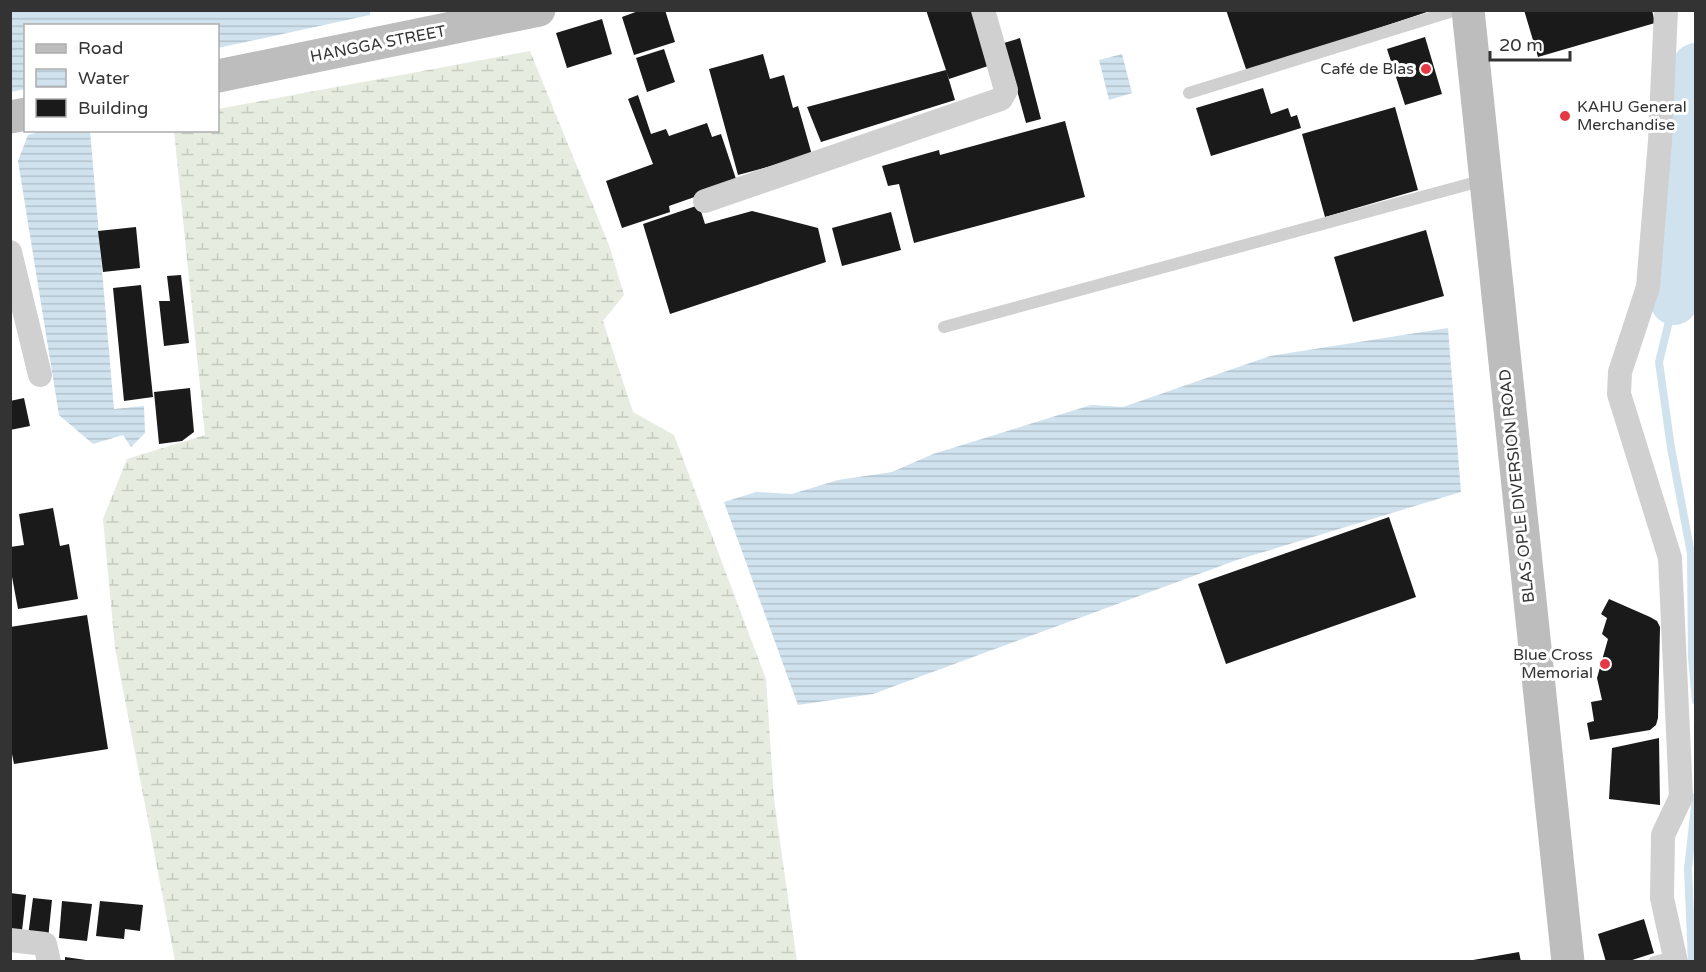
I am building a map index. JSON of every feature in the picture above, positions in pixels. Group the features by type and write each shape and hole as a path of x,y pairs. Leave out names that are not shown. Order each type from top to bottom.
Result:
{"main road":[{"name":"HANGGA STREET","path":"219,76 502,15 539,10"},
{"name":"BLAS OPLE DIVERSION ROAD","path":"1468,10 1484,180 1568,962"}],"street":[{"path":"705,201 1001,99 1006,90 983,10"},
{"path":"1666,10 1660,141 1648,287 1620,372 1619,394 1670,558 1681,797 1663,835 1662,898 1668,960"},
{"path":"10,252 40,375"},
{"path":"10,940 45,944 49,962"}],"lane":[{"path":"1189,93 1456,10"},
{"path":"944,327 1484,180"}],"green space":[{"path":"530,51 609,245 624,295 603,321 633,412 674,435 766,679 774,799 797,961 175,961 115,648 103,519 127,459 205,435 174,132 219,132 219,109"}],"water":[{"path":"11,10 370,11 370,15 219,48 219,24 24,24 24,89 11,92"},
{"path":"1122,54 1132,93 1109,100 1099,60"},
{"path":"38,132 90,132 114,409 144,406 145,433 131,447 123,435 93,444 59,415 18,161 28,135"},
{"path":"1448,328 1461,492 1237,560 873,694 798,705 724,502 756,492 792,494 838,480 892,472 933,454 1091,405 1123,407 1270,356"}],"building":[{"path":"641,10 665,10 675,42 634,55 622,17"},
{"path":"926,10 973,10 991,65 949,79"},
{"path":"1226,10 1430,10 1430,11 1247,72"},
{"path":"1524,10 1652,10 1655,23 1538,57"},
{"path":"602,19 612,54 567,68 556,33"},
{"path":"1425,37 1442,94 1405,105 1387,49"},
{"path":"1020,38 1041,119 1026,123 1004,43"},
{"path":"664,49 675,82 647,92 636,58"},
{"path":"763,54 770,79 784,75 793,108 798,106 812,155 738,175 709,69"},
{"path":"946,70 955,100 821,142 807,107"},
{"path":"1263,88 1271,114 1288,108 1291,117 1297,115 1301,128 1211,156 1196,108"},
{"path":"638,95 651,134 666,129 669,136 707,123 712,137 721,134 737,182 669,206 670,212 622,228 606,181 653,164 628,99"},
{"path":"1395,107 1418,190 1325,217 1302,134"},
{"path":"1065,121 1085,197 914,243 899,184 888,186 882,166 939,150 940,155"},
{"path":"699,205 705,224 752,211 818,228 826,262 670,314 643,224"},
{"path":"891,212 901,250 842,266 832,228"},
{"path":"136,227 140,268 103,272 98,231"},
{"path":"1426,230 1444,296 1353,322 1334,257"},
{"path":"181,275 189,343 164,346 159,301 170,301 167,276"},
{"path":"141,285 153,397 124,401 113,288"},
{"path":"190,388 194,432 182,441 159,444 154,392"},
{"path":"24,398 30,426 10,430 10,401"},
{"path":"53,508 60,546 69,544 78,599 18,609 10,566 10,547 24,545 19,514"},
{"path":"1389,517 1416,597 1226,664 1198,584"},
{"path":"1609,599 1650,617 1657,621 1660,627 1658,718 1656,725 1650,730 1590,740 1587,723 1594,721 1591,702 1602,700 1597,678 1608,639 1602,634 1607,618 1601,614"},
{"path":"87,615 108,749 14,764 10,744 10,627"},
{"path":"1659,738 1660,805 1609,799 1612,748"},
{"path":"10,893 26,895 21,940 10,939"},
{"path":"33,898 52,900 48,939 28,936"},
{"path":"62,901 92,904 87,941 59,938"},
{"path":"100,901 143,905 140,931 125,929 124,939 96,936"},
{"path":"1644,919 1654,953 1626,962 1606,962 1598,934"},
{"path":"1519,952 1521,962 1473,962 1473,960"},
{"path":"65,957 86,960 86,962 65,962"}],"waterway":[{"path":"1674,301 1693,134 1696,67"},
{"path":"1674,301 1659,362 1671,448 1691,554 1692,658 1696,701"},
{"path":"1692,962 1688,869 1696,797"}],"place":[{"name":"Café de Blas","path":"1426,69"},
{"name":"KAHU General Merchandise","path":"1565,116"},
{"name":"Blue Cross Memorial","path":"1605,664"}]}
